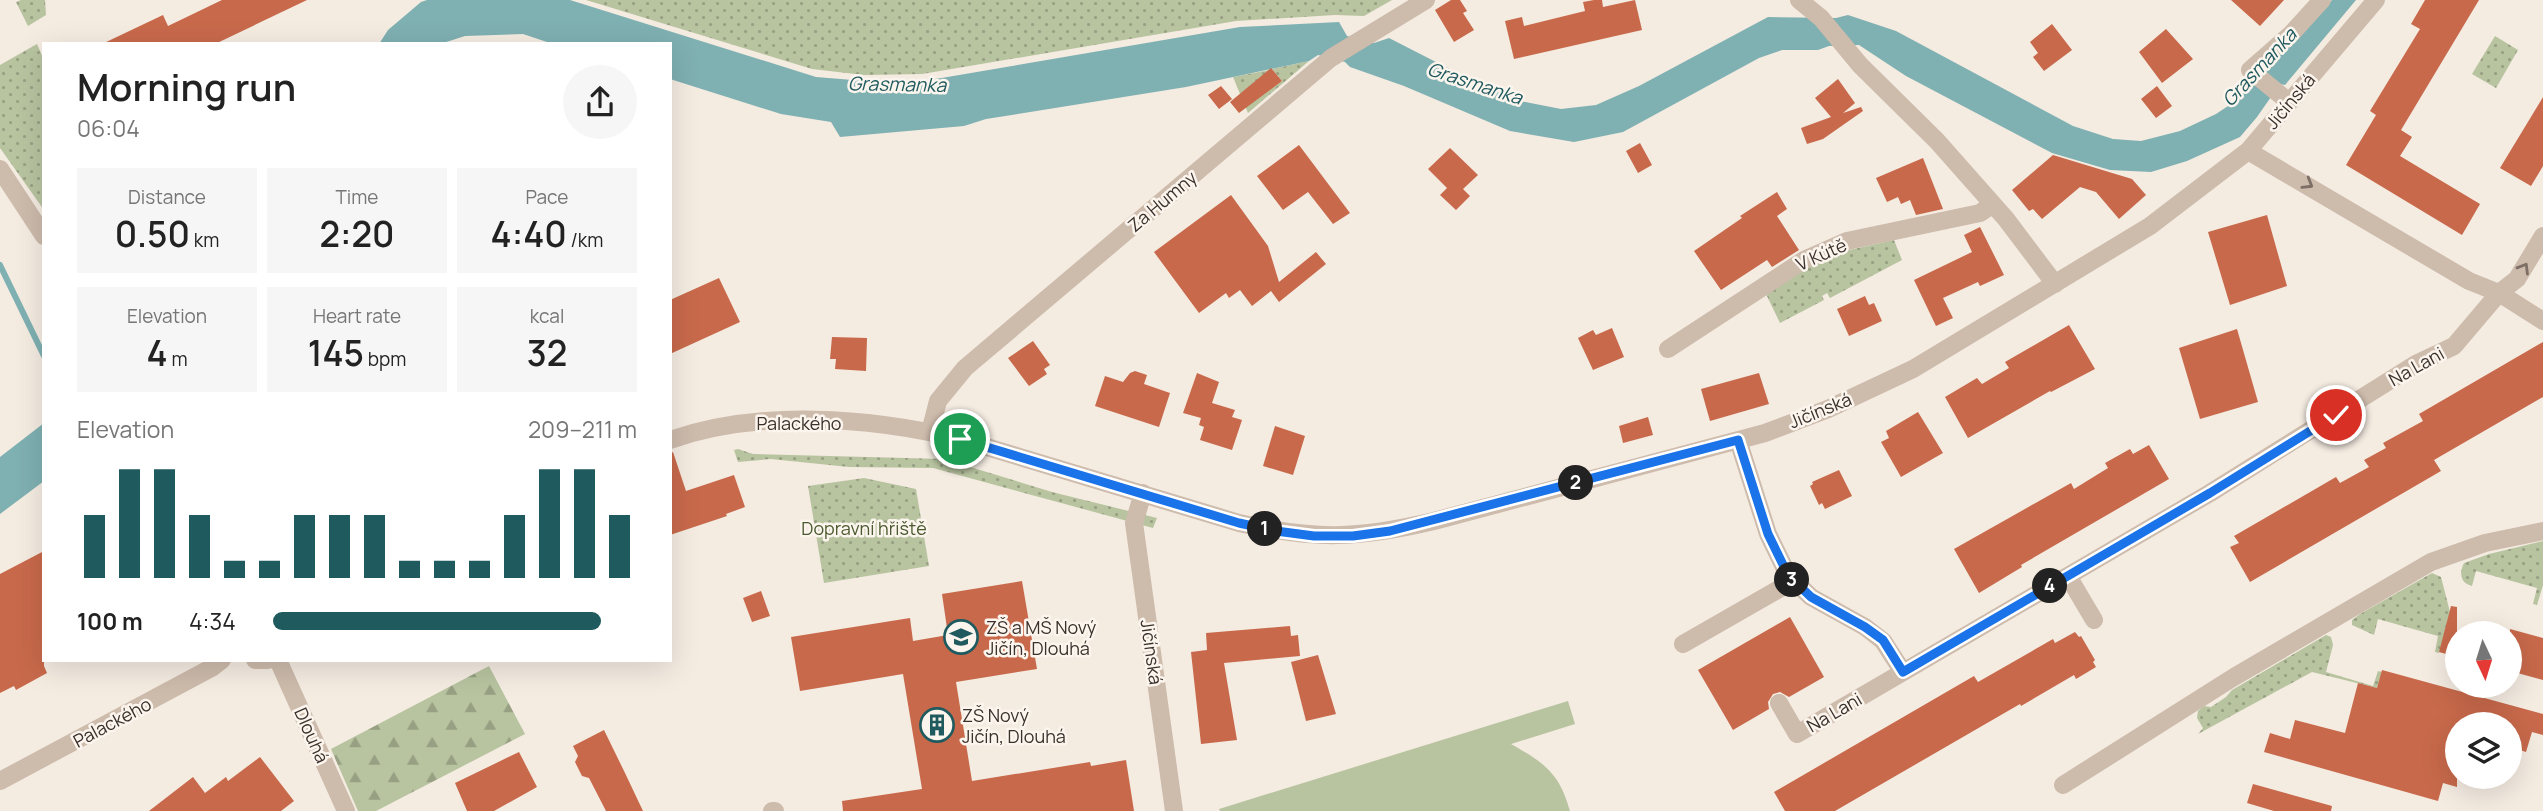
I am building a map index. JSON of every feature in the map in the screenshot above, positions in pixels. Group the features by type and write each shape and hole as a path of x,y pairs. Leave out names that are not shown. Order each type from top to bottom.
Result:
{"street":[{"name":"Za Humny","path":"930,432 938,401 965,368 1331,58 1426,0"},
{"path":"1799,0 1821,18 1860,65 1937,141 1993,204 2055,284"},
{"path":"2289,102 2250,70 2291,34 2322,0"},
{"name":"Jičínská","path":"930,432 1239,523 1314,536 1353,536 1434,521 1765,433 1828,409 1913,369 2150,226 2248,151 2376,0"},
{"path":"2248,151 2469,281 2499,293 2543,321"},
{"path":"0,169 42,233"},
{"name":"V Kútě","path":"1668,349 1804,260 1847,242 1980,213 1993,204"},
{"name":"Na Lani","path":"1779,703 1797,734 2210,493 2416,364 2454,346 2499,293 2517,279 2543,236"},
{"name":"Palackého","path":"672,439 719,427 769,420 850,422 930,432"},
{"path":"1738,440 1768,534 1793,581 1811,597 1883,640 1903,672"},
{"name":"Jičínská","path":"1143,493 1134,523 1174,811"},
{"path":"2063,785 2234,677 2431,562 2485,544 2543,531"},
{"path":"2068,576 2094,620"},
{"path":"1683,644 1793,581"},
{"name":"Palackého","path":"0,781 92,734 219,662"},
{"name":"Dlouhá","path":"279,662 346,811"}],"green space":[{"path":"45,0 46,15 28,26 16,2"},
{"path":"586,0 1392,0 1364,16 1335,15 1236,21 922,74 864,75 812,69"},
{"path":"2495,36 2518,50 2496,88 2472,74"},
{"path":"37,44 42,55 42,207 0,148 0,65"},
{"path":"1309,61 1248,113 1233,77 1269,70 1273,87 1282,81 1272,69"},
{"path":"1894,240 1902,260 1830,298 1827,293 1822,296 1824,300 1780,323 1765,292 1807,268 1849,250"},
{"path":"734,450 753,454 944,459 1052,492 1157,518 1153,528 933,468 849,467 771,459 738,462"},
{"name":"Dopravní hřiště","path":"864,478 916,489 929,566 824,583 808,486"},
{"path":"2543,541 2543,585 2537,605 2533,604 2537,588 2476,571 2472,586 2463,580 2461,570 2464,563"},
{"path":"2432,573 2441,577 2450,612 2448,621 2445,621 2439,653 2435,652 2438,636 2378,619 2374,635 2352,625 2352,620"},
{"path":"2326,635 2331,637 2333,645 2326,672 2373,686 2378,671 2382,672 2377,688 2312,672 2198,734 2203,728 2197,718 2198,711 2204,706 2211,707 2232,690"},
{"path":"489,666 525,734 376,811 358,811 331,749"},
{"path":"1568,701 1575,724 1511,744 1549,770 1561,787 1570,811 1219,809"}],"water":[{"name":"Grasmanka","path":"570,0 816,77 865,81 924,81 1240,27 1339,22 1347,36 1374,43 1389,38 1473,81 1520,101 1561,109 1596,105 1639,86 1768,17 1836,18 1848,15 1896,31 2073,126 2113,139 2141,141 2180,131 2216,114 2237,100 2332,0 2356,0 2285,85 2280,84 2240,137 2187,161 2151,172 2110,170 2052,153 1906,76 1859,45 1829,46 1818,50 1782,50 1759,58 1623,132 1574,142 1510,131 1404,86 1350,67 1345,62 1318,55 1309,61 1186,87 986,119 964,126 840,137 831,122 781,114 672,80 672,42 547,42 523,34 465,36 446,42 380,42 388,30 421,2"},
{"path":"42,425 42,482 0,514 0,457"}],"building":[{"path":"222,0 307,0 219,42 106,42 163,15 168,26"},
{"path":"1451,0 1460,0 1467,11 1463,13 1474,30 1454,42 1435,10"},
{"path":"1602,0 1603,7 1635,0 1642,30 1514,59 1505,21 1522,17 1524,26 1585,11 1583,2"},
{"path":"2231,0 2284,0 2260,26"},
{"path":"2425,0 2479,0 2401,130 2412,137 2400,156 2480,204 2462,235 2346,165 2376,115 2370,111 2420,29 2411,24"},
{"path":"2052,24 2072,50 2044,71 2033,57 2038,53 2030,42"},
{"path":"2166,29 2193,59 2162,83 2139,52"},
{"path":"1271,68 1282,81 1239,113 1230,102"},
{"path":"1838,79 1855,103 1843,113 1861,107 1863,111 1823,139 1807,144 1801,128 1831,117 1815,98"},
{"path":"1221,86 1232,99 1219,109 1208,95"},
{"path":"2157,86 2172,106 2156,118 2141,99"},
{"path":"2543,97 2543,166 2531,186 2500,168"},
{"path":"1640,143 1652,165 1638,173 1626,151"},
{"path":"1299,145 1350,213 1333,224 1308,192 1283,210 1257,176"},
{"path":"1450,148 1478,175 1463,189 1470,196 1456,210 1440,195 1447,188 1428,169"},
{"path":"2053,155 2132,179 2146,195 2119,219 2096,192 2080,187 2042,219 2033,209 2029,211 2012,190"},
{"path":"1923,158 1943,209 1916,215 1910,200 1901,204 1898,197 1887,202 1876,178"},
{"path":"1777,192 1787,209 1777,216 1799,250 1772,267 1767,260 1721,290 1694,251"},
{"path":"1231,195 1268,246 1279,282 1316,252 1326,264 1279,302 1271,291 1252,306 1240,290 1229,298 1226,293 1199,313 1154,252"},
{"path":"2267,215 2287,286 2230,305 2208,232"},
{"path":"1980,227 2004,275 1980,286 1978,282 1943,298 1953,318 1936,326 1914,280 1972,252 1964,235"},
{"path":"719,278 740,322 672,353 672,299"},
{"path":"1865,296 1869,305 1874,303 1882,321 1849,336 1837,309"},
{"path":"2069,325 2095,369 2050,391 1968,438 1945,397 1977,378 1982,384 2009,368 2005,362"},
{"path":"1612,328 1624,357 1593,370 1578,338 1593,330 1596,335"},
{"path":"2237,329 2258,402 2200,419 2179,348"},
{"path":"832,337 867,338 866,371 835,369 836,359 830,359"},
{"path":"1033,341 1050,365 1044,369 1047,374 1029,386 1008,358"},
{"path":"2543,342 2543,397 2434,460 2441,471 2250,582 2230,547 2239,543 2234,536 2336,477 2340,483 2369,467 2364,460 2386,448 2383,443 2423,421 2419,414"},
{"path":"1135,371 1147,375 1144,384 1170,393 1159,427 1095,406 1105,376 1123,382"},
{"path":"1197,373 1219,382 1212,403 1235,410 1232,417 1242,420 1232,450 1200,440 1204,427 1199,425 1201,418 1183,413"},
{"path":"1759,373 1769,404 1710,421 1701,389"},
{"path":"1918,412 1943,453 1901,477 1881,442 1889,438 1886,431"},
{"path":"1648,417 1653,435 1623,443 1619,426"},
{"path":"1275,426 1305,436 1293,475 1263,466"},
{"path":"2149,445 2169,479 2021,565 2022,567 1979,593 1954,549 2071,483 2074,489 2108,468 2105,463 2130,449 2133,454"},
{"path":"672,452 686,491 734,475 745,507 726,514 727,516 672,534"},
{"path":"1839,470 1852,496 1825,509 1822,503 1819,505 1810,486 1812,482"},
{"path":"42,552 42,662 47,673 16,690 14,686 0,693 0,574"},
{"name":"ZŠ Nový Jičín, Dlouhá","path":"1022,581 1037,669 956,682 972,781 1090,762 1091,766 1126,760 1134,811 843,811 842,801 922,789 903,674 800,691 791,637 910,618 913,641 948,635 942,594"},
{"path":"761,591 770,616 752,622 743,598"},
{"path":"2451,606 2457,607 2457,621 2447,621"},
{"path":"1790,617 1824,677 1789,697 1780,692 1773,694 1768,702 1769,709 1733,730 1698,670"},
{"path":"1290,626 1291,636 1298,635 1300,656 1224,663 1237,740 1201,744 1191,652 1207,650 1206,633"},
{"path":"2445,629 2445,654 2439,652"},
{"path":"2075,632 2081,636 2095,660 2093,662 2096,667 2076,679 2074,675 2021,706 2020,704 1835,811 1785,811 1774,792 1974,676 1978,682 2053,639 2055,643"},
{"path":"2522,632 2543,638 2543,680 2522,674"},
{"path":"1318,655 1336,714 1306,721 1291,662"},
{"path":"2382,670 2445,687 2445,698 2484,698 2543,714 2543,735 2532,732 2526,752 2522,751 2522,712 2445,712 2445,784 2438,801 2264,752 2270,733 2290,739 2295,720 2345,733 2358,683 2377,688"},
{"path":"604,730 643,811 606,811 589,778 582,776 575,762 578,756 573,746"},
{"path":"519,752 537,787 494,811 467,811 455,783"},
{"path":"260,757 294,801 281,811 149,811 193,777 205,793 226,777 228,781"},
{"path":"2253,784 2332,806 2331,811 2274,811 2247,803"}],"waterway":[{"path":"0,265 42,352"}],"place":[{"name":"ZŠ a MŠ Nový Jičín, Dlouhá","path":"961,637"},
{"name":"ZŠ Nový Jičín, Dlouhá","path":"937,725"}],"route":[{"path":"960,439 1239,523 1314,536 1353,536 1390,531 1738,440 1768,534 1788,575 1796,585 1828,609 1865,627 1883,640 1903,672 2210,493 2336,415"}]}
